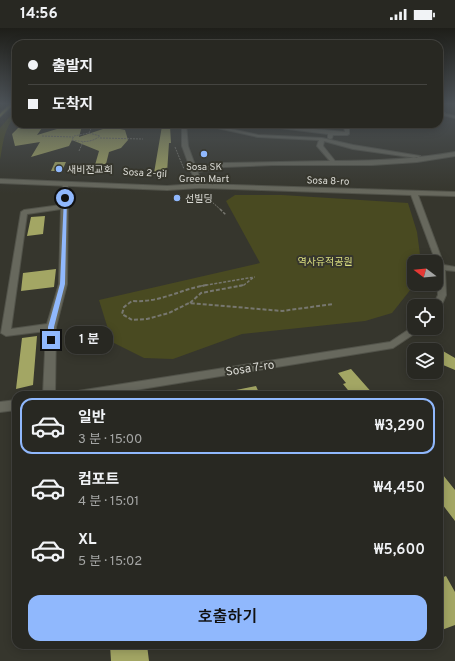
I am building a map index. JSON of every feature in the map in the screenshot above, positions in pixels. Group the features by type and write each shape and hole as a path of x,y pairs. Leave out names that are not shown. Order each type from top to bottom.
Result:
{"street":[{"path":"184,134 185,146 193,171 200,186"},
{"path":"246,134 258,136 322,139 330,139 331,134"},
{"path":"258,136 261,134"},
{"path":"322,139 320,146 333,162"},
{"path":"322,139 353,146 433,158"},
{"path":"193,171 224,166 333,162 372,163 433,158 455,154"},
{"name":"Sosa 2-gil","path":"0,177 168,182 180,186"},
{"name":"Sosa 2-gil","path":"0,181 167,188 180,186"},
{"path":"50,391 51,327 63,284 65,184"},
{"name":"Sosa 8-ro","path":"180,186 455,194"},
{"path":"414,193 437,255"},
{"path":"51,327 6,333 24,212 65,207"},
{"path":"443,267 455,270"},
{"name":"Sosa 7-ro","path":"103,391 393,345 408,335"},
{"path":"0,407 12,406"}],"path":[{"path":"42,136 73,137 84,134"},
{"path":"93,134 97,134 100,138"},
{"path":"73,137 72,140 83,142 100,138 143,139"},
{"path":"79,151 83,142"},
{"path":"175,147 176,153 186,172 186,176 182,179 180,186"},
{"path":"208,195 211,201 226,215"},
{"path":"189,303 201,293 244,285 255,277 195,287 147,302 132,301 124,307 122,314 132,320 150,318 178,310 189,303 282,311 333,304"}],"green space":[{"path":"0,134 5,134 2,148 0,160"},
{"name":"역사유적공원","path":"235,195 282,195 408,203 417,232 420,255 407,255 407,291 409,291 392,313 365,321 242,334 173,359 144,358 112,342 99,300 260,263 226,201"}],"building":[{"path":"12,134 38,134 37,135 42,134 80,134 79,137 89,134 126,134 128,140 121,148 109,152 104,172 93,172 99,151 72,140 69,146 31,157 40,142 15,146"},
{"path":"161,134 170,134 171,143 169,143 167,173 154,173"},
{"path":"55,162 66,162 62,171 51,171"},
{"path":"45,216 43,234 27,236 31,217"},
{"path":"56,269 54,287 21,291 23,273"},
{"path":"37,336 33,385 16,389 22,338"},
{"path":"443,351 455,358 455,370 443,365"},
{"path":"351,369 370,391 349,391 343,384 346,383 338,373"},
{"path":"256,386 258,391 231,391"},
{"path":"443,475 455,490 455,521 443,505"},
{"path":"446,576 455,592 455,625 443,630 443,577"},
{"path":"110,649 148,649 149,661 111,661"}],"place":[{"name":"Sosa SK Green Mart","path":"204,154"},
{"name":"새비전교회","path":"59,169"},
{"name":"선빌딩","path":"177,198"}],"route":[{"path":"51,340 51,327 63,284 65,198"}]}
